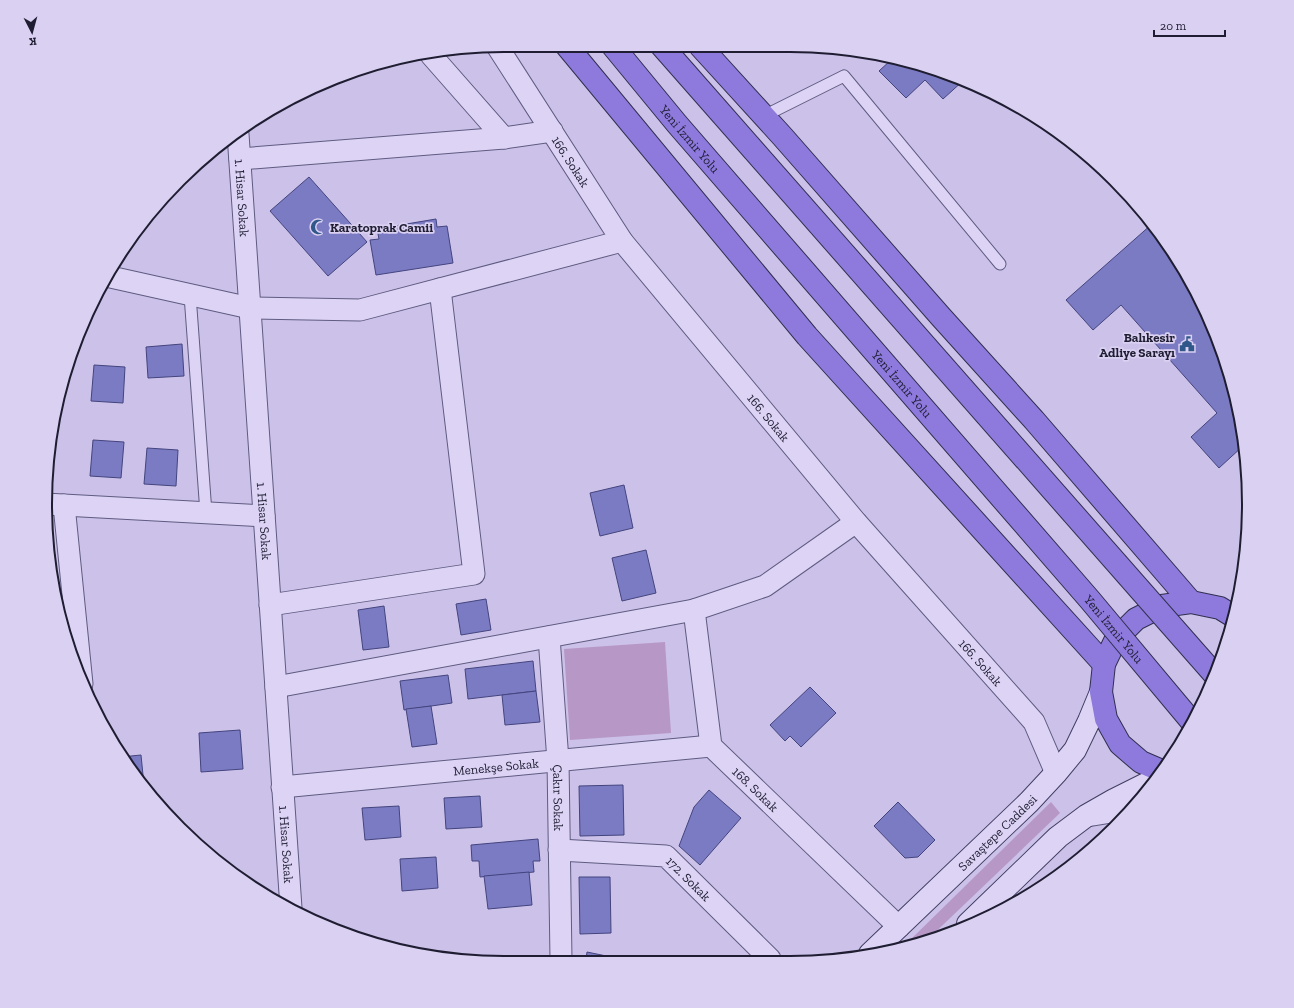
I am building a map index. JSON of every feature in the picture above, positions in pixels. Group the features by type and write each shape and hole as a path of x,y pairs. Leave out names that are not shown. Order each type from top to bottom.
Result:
{"highway":[{"path":"572,52 807,336 1104,664"},
{"name":"Yeni İzmir Yolu","path":"618,52 677,124 1090,600 1188,717"},
{"path":"666,52 1211,670"},
{"path":"705,52 1034,420 1191,602"},
{"path":"1156,769 1141,762 1120,744 1106,719 1101,692 1104,664 1116,639 1136,619 1162,606 1191,602 1220,608 1229,613"}],"main road":[{"name":"Savaştepe Caddesi","path":"877,947 1029,802 1056,773 1075,750 1101,692"},
{"path":"977,915 1058,837 1086,816 1144,785"}],"street":[{"name":"166. Sokak","path":"501,52 622,241 856,522 1034,722 1056,773"},
{"path":"434,58 504,138"},
{"path":"240,159 504,138 552,131"},
{"name":"1. Hisar Sokak","path":"238,138 291,902"},
{"path":"113,278 250,308 360,310 622,241"},
{"path":"270,605 474,574 440,289"},
{"path":"52,500 206,513 264,516"},
{"path":"52,506 76,650"},
{"path":"276,687 694,610 765,586 856,522"},
{"path":"694,610 710,746"},
{"name":"Çakır Sokak","path":"549,637 558,761 561,956"},
{"name":"Menekşe Sokak","path":"282,787 710,746"},
{"name":"168. Sokak","path":"710,746 899,927"},
{"path":"1086,816 1122,811"},
{"name":"172. Sokak","path":"559,850 666,856 767,956"}],"lane":[{"path":"764,116 844,76 1000,264"},
{"path":"190,295 206,513"}],"shaded area":[{"path":"665,642 671,733 570,740 564,649"},
{"path":"1051,802 1060,813 936,932 910,940"}],"building":[{"path":"888,63 907,67 959,85 943,99 925,80 906,98 879,71"},
{"name":"Karatoprak Camii","path":"309,177 367,242 328,276 270,211"},
{"path":"436,219 437,227 447,226 453,263 376,275 370,240 379,239 377,229"},
{"name":"Balıkesir Adliye Sarayı","path":"1148,228 1166,253 1181,278 1208,331 1227,387 1239,450 1219,468 1191,437 1217,413 1121,305 1093,330 1066,300"},
{"path":"182,344 184,376 148,378 146,347"},
{"path":"94,365 125,367 123,403 91,401"},
{"path":"93,440 124,442 121,478 90,476"},
{"path":"147,448 178,450 176,486 144,484"},
{"path":"624,485 633,528 600,536 590,493"},
{"path":"646,550 656,593 622,601 612,558"},
{"path":"486,599 491,630 461,635 456,604"},
{"path":"384,606 389,647 363,650 358,610"},
{"path":"533,661 536,691 468,699 465,669"},
{"path":"448,675 452,703 404,710 400,681"},
{"path":"810,687 836,713 801,747 790,736 785,741 770,725"},
{"path":"536,691 540,722 505,725 502,695"},
{"path":"431,706 437,744 412,747 406,709"},
{"path":"240,730 243,769 201,772 199,733"},
{"path":"141,755 143,776 129,756"},
{"path":"623,785 624,835 580,836 579,786"},
{"path":"709,790 741,818 700,865 679,846 694,807"},
{"path":"480,796 482,827 446,829 444,798"},
{"path":"898,802 935,840 918,857 905,858 874,826"},
{"path":"399,806 401,837 365,840 362,808"},
{"path":"538,839 540,861 533,861 534,872 480,877 479,861 472,861 471,845"},
{"path":"436,857 438,888 402,891 400,859"},
{"path":"529,872 532,905 488,909 484,876"},
{"path":"579,877 610,877 611,933 580,934"},
{"path":"587,952 606,956 586,956"}],"place":[{"name":"Karatoprak Camii","path":"318,227"},
{"name":"Balıkesir Adliye Sarayı","path":"1187,344"}]}
